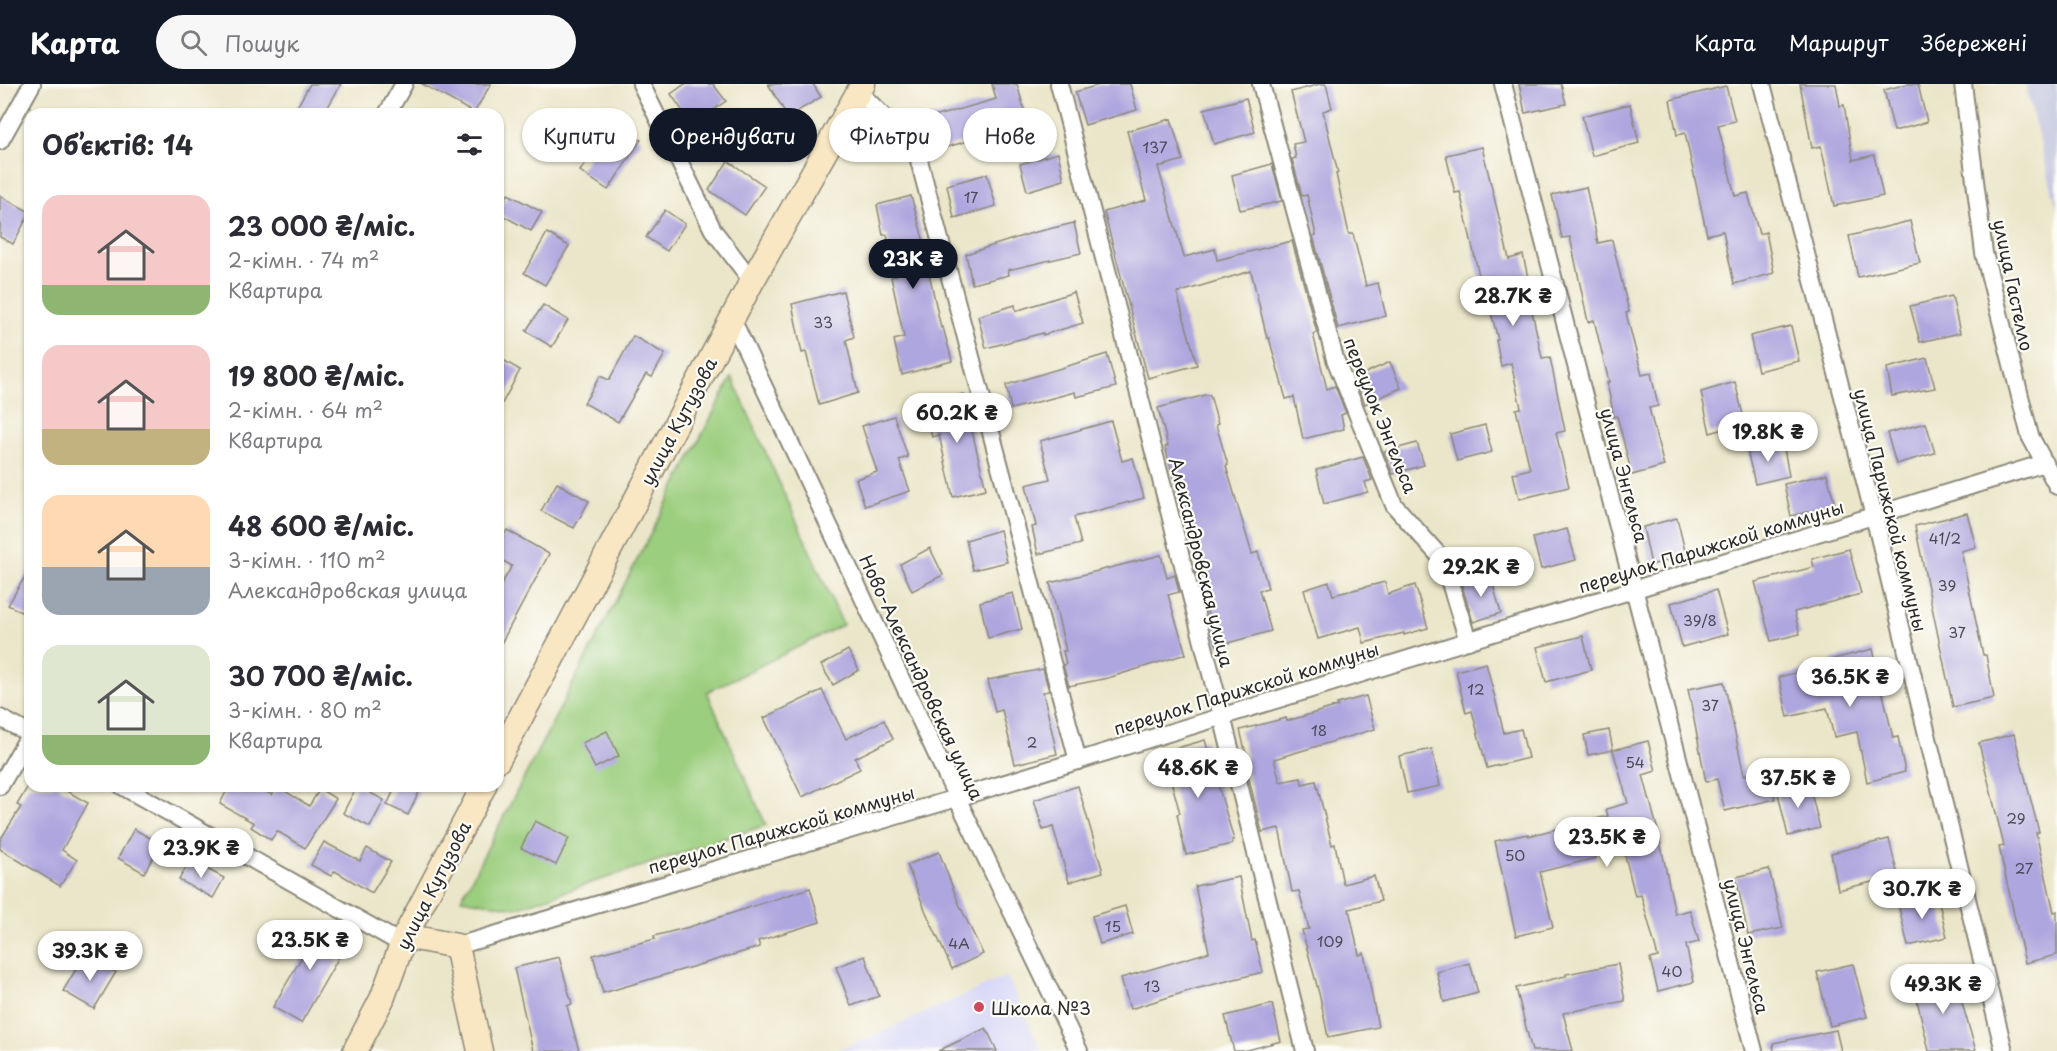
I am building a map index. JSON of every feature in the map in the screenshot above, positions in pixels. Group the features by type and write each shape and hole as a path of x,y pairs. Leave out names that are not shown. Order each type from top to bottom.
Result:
{"main road":[{"name":"улица Кутузова","path":"504,749 752,281 861,88"},
{"name":"улица Кутузова","path":"355,1051 382,999 404,940 481,792"},
{"path":"404,940 457,946 480,1051"}],"street":[{"path":"0,141 32,84"},
{"path":"390,108 404,84"},
{"path":"641,84 713,230 752,281"},
{"name":"Александровская улица","path":"1059,84 1222,716 1305,1051"},
{"name":"переулок Энгельса","path":"1261,84 1335,359 1394,506 1443,560 1468,641"},
{"name":"улица Энгельса","path":"1503,84 1754,1051"},
{"name":"улица Парижской коммуны","path":"1762,84 1874,516 2004,1051"},
{"name":"улица Гастелло","path":"1963,84 1984,253 2030,436 2057,486"},
{"path":"861,88 916,148 1078,760"},
{"name":"Ново-Александровская улица","path":"732,319 957,798 1079,1051"},
{"name":"переулок Парижской коммуны","path":"457,946 957,798 2045,463"},
{"path":"0,718 24,731"},
{"path":"0,786 24,744"},
{"path":"133,792 404,940"}],"shaded area":[{"path":"2025,84 2057,84 2057,209"},
{"name":"Школа №3","path":"1007,976 1042,1051 835,1051 866,1039"}],"green space":[{"path":"732,377 843,625 707,692 766,825 516,908 461,899"}],"building":[{"path":"310,84 341,84 327,108 296,108"},
{"path":"422,84 491,84 477,108 465,108"},
{"path":"685,84 713,84 726,101 716,108 680,108 671,94"},
{"path":"768,84 813,84 821,97 803,108 783,108"},
{"path":"992,84 1017,84 1024,108 964,108 996,99"},
{"path":"1102,84 1130,84 1137,110 1085,125 1075,92"},
{"path":"1326,84 1332,108 1323,111 1338,173 1336,174 1349,234 1353,234 1366,286 1378,283 1386,316 1338,328 1313,236 1316,235 1307,195 1302,196 1292,159 1296,158 1293,144 1304,142 1291,92"},
{"path":"1519,84 1561,84 1566,104 1525,113"},
{"path":"1800,84 1836,84 1840,106 1844,105 1853,160 1874,155 1883,196 1834,206 1821,146 1812,148"},
{"path":"1907,84 1918,84 1927,122 1894,131 1884,90"},
{"path":"1726,86 1735,121 1718,125 1735,196 1748,193 1759,234 1766,232 1774,273 1734,284 1723,231 1707,235 1685,133 1677,135 1670,100"},
{"path":"1246,98 1255,132 1214,144 1204,109"},
{"path":"1630,104 1639,143 1592,156 1582,116"},
{"path":"963,108 963,142 951,146 951,112"},
{"path":"1171,119 1183,160 1158,167 1184,257 1215,249 1217,260 1292,241 1317,333 1313,334 1327,389 1335,386 1346,413 1341,415 1344,429 1303,439 1294,397 1286,399 1269,338 1267,338 1251,271 1177,293 1197,365 1148,378 1104,212 1146,200 1127,131"},
{"path":"1482,147 1509,259 1523,255 1529,282 1526,283 1542,358 1550,357 1565,431 1556,433 1569,487 1519,499 1513,473 1530,469 1516,409 1521,408 1511,363 1501,366 1496,340 1498,340 1486,292 1483,293 1460,192 1455,193 1446,155"},
{"path":"1057,153 1064,180 1027,191 1020,164 1057,162"},
{"path":"586,162 626,162 608,190 580,171"},
{"path":"727,162 765,186 745,215 709,190"},
{"path":"1272,164 1282,201 1240,210 1232,175"},
{"path":"987,174 996,206 954,218 947,185"},
{"path":"1586,187 1598,243 1612,240 1629,312 1626,313 1642,375 1651,373 1658,406 1649,408 1664,466 1632,475 1617,416 1614,417 1607,383 1609,382 1594,320 1588,322 1570,237 1562,238 1552,195"},
{"path":"508,194 542,212 531,231 504,216 504,202"},
{"path":"0,196 24,209 24,223 13,244 0,237"},
{"path":"911,196 930,263 927,264 941,328 943,327 952,361 902,375 894,340 904,337 891,277 896,276 887,235 883,235 877,205"},
{"path":"665,210 685,224 667,251 646,237"},
{"path":"1910,221 1920,263 1858,277 1849,236"},
{"path":"1074,223 1081,253 1008,270 1009,275 972,284 966,254 1032,233"},
{"path":"547,233 569,246 545,285 524,273"},
{"path":"843,291 854,337 846,340 858,393 819,405 806,352 802,353 792,304"},
{"path":"1074,292 1083,323 986,348 978,316 1015,305 1016,311"},
{"path":"1952,296 1960,333 1920,342 1910,306"},
{"path":"543,305 568,320 552,347 526,331"},
{"path":"1791,326 1799,361 1758,371 1750,336"},
{"path":"633,336 665,354 652,377 646,374 618,422 584,403 600,376 609,380"},
{"path":"1107,354 1116,387 1076,397 1075,392 1011,409 1006,385"},
{"path":"1927,358 1935,388 1892,396 1887,368"},
{"path":"504,361 520,370 504,400"},
{"path":"1390,362 1401,388 1365,404 1354,378"},
{"path":"1735,382 1745,423 1710,433 1701,392"},
{"path":"963,394 986,489 953,497 939,435 932,437 924,406"},
{"path":"1210,395 1228,465 1226,466 1252,554 1258,552 1268,588 1259,590 1271,631 1217,646 1195,570 1199,569 1165,447 1168,446 1158,408"},
{"path":"894,416 908,457 899,460 910,491 865,506 856,479 877,472 862,426"},
{"path":"1111,421 1122,461 1133,458 1144,498 1074,517 1081,544 1038,554 1032,527 1036,526 1026,485 1050,479 1040,441"},
{"path":"1926,423 1935,453 1896,464 1887,433"},
{"path":"1485,425 1492,452 1457,461 1450,434"},
{"path":"1417,443 1424,465 1393,474 1384,452"},
{"path":"1783,443 1789,476 1755,484 1747,450"},
{"path":"1363,457 1372,480 1365,482 1368,492 1324,504 1316,470"},
{"path":"1827,474 1835,505 1791,516 1784,484"},
{"path":"557,483 589,501 574,528 541,511"},
{"path":"1967,513 1976,547 1961,551 1994,698 1953,707 1915,526"},
{"path":"1677,518 1686,555 1651,565 1643,527"},
{"path":"1567,529 1576,560 1541,569 1533,538"},
{"path":"507,530 549,554 504,638 504,580 512,566 504,561 504,535"},
{"path":"1000,530 1007,562 973,570 966,540"},
{"path":"930,548 943,575 912,591 900,564"},
{"path":"1849,549 1861,594 1794,612 1800,634 1771,641 1755,582 1814,567 1812,559"},
{"path":"1161,555 1167,578 1175,575 1179,592 1168,595 1186,654 1108,678 1069,686 1063,665 1066,664 1063,651 1066,651 1050,583"},
{"path":"1490,574 1501,613 1473,622 1461,582"},
{"path":"24,578 24,614 8,605"},
{"path":"1329,582 1333,595 1385,582 1388,594 1415,585 1428,628 1364,643 1360,627 1318,639 1304,590"},
{"path":"1716,590 1728,634 1682,647 1671,603"},
{"path":"1013,593 1022,629 988,638 980,602"},
{"path":"1583,636 1591,670 1546,682 1537,647"},
{"path":"1873,649 1893,738 1898,737 1905,772 1867,782 1857,732 1834,737 1827,708 1788,717 1779,677 1834,663 1833,659"},
{"path":"848,650 859,670 833,685 821,665"},
{"path":"1486,663 1504,733 1521,729 1528,758 1487,768 1472,711 1466,713 1456,671"},
{"path":"1043,669 1049,691 1043,692 1057,754 1015,764 1002,710 995,712 988,680"},
{"path":"1724,682 1744,775 1769,768 1775,799 1725,811 1717,779 1706,782 1688,689"},
{"path":"822,690 846,739 884,720 893,739 855,758 860,769 802,797 764,718"},
{"path":"1366,696 1375,729 1274,759 1280,782 1301,778 1302,784 1316,781 1332,845 1335,844 1343,884 1374,876 1381,901 1349,909 1359,955 1364,953 1378,1027 1328,1037 1302,930 1309,929 1299,891 1292,892 1279,828 1262,832 1244,759 1247,758 1240,730 1286,718 1287,721"},
{"path":"1609,730 1613,750 1588,755 1584,735"},
{"path":"607,731 619,756 595,768 582,743"},
{"path":"2014,734 2039,832 2036,833 2054,912 2057,911 2057,955 2025,963 1999,847 2004,846 1979,743"},
{"path":"1205,740 1234,840 1232,844 1186,855 1177,814 1180,813 1163,752"},
{"path":"1648,741 1656,771 1643,775 1658,831 1675,914 1690,910 1699,942 1686,945 1694,982 1658,991 1650,959 1658,957 1641,895 1635,896 1621,839 1594,845 1596,858 1540,872 1553,927 1516,936 1495,841 1528,834 1528,836 1608,816 1606,809 1628,803 1613,750"},
{"path":"1432,749 1440,786 1407,793 1399,756"},
{"path":"1808,781 1820,828 1788,836 1777,789"},
{"path":"1078,786 1103,872 1069,882 1053,827 1043,830 1034,800"},
{"path":"25,792 69,792 88,803 62,850 77,860 60,886 0,849 0,840 21,807 17,805"},
{"path":"226,792 266,792 272,795 274,792 287,792 309,806 318,792 325,792 336,799 305,848 277,831 271,840 251,827 254,823 220,804"},
{"path":"354,792 369,792 384,800 370,827 343,813"},
{"path":"393,792 419,792 408,815 387,805"},
{"path":"535,821 569,838 556,865 521,848"},
{"path":"134,829 161,844 144,873 118,858"},
{"path":"1889,839 1898,876 1838,890 1831,853"},
{"path":"324,842 360,861 367,848 391,862 372,893 335,871 331,876 311,865"},
{"path":"939,852 959,904 983,954 952,969 907,865"},
{"path":"190,860 224,878 213,898 179,880"},
{"path":"1769,869 1783,928 1748,935 1736,877"},
{"path":"1239,877 1252,941 1255,940 1263,972 1195,989 1130,1009 1121,978 1209,952 1195,886"},
{"path":"810,888 820,922 758,941 760,947 603,993 593,955 655,939 654,936"},
{"path":"1937,894 1947,937 1908,946 1898,903"},
{"path":"1125,906 1133,934 1100,944 1092,916"},
{"path":"309,921 347,943 301,1023 273,1007 303,955 294,950"},
{"path":"85,954 116,972 94,1009 63,991"},
{"path":"865,956 879,996 851,1006 836,967"},
{"path":"559,957 572,1004 567,1006 579,1051 533,1051 514,968"},
{"path":"1470,963 1478,993 1444,1002 1437,972"},
{"path":"1618,964 1625,1001 1563,1013 1573,1051 1532,1051 1516,988 1566,976 1566,974"},
{"path":"1853,964 1867,1017 1830,1026 1817,972"},
{"path":"1953,972 1976,1051 1929,1051 1913,983"},
{"path":"1272,1004 1281,1041 1244,1051 1234,1051 1225,1016"},
{"path":"986,1028 997,1051 938,1051"},
{"path":"1836,1030 1841,1051 1774,1051 1773,1043"}],"place":[{"name":"Школа №3","path":"979,1007"}]}
